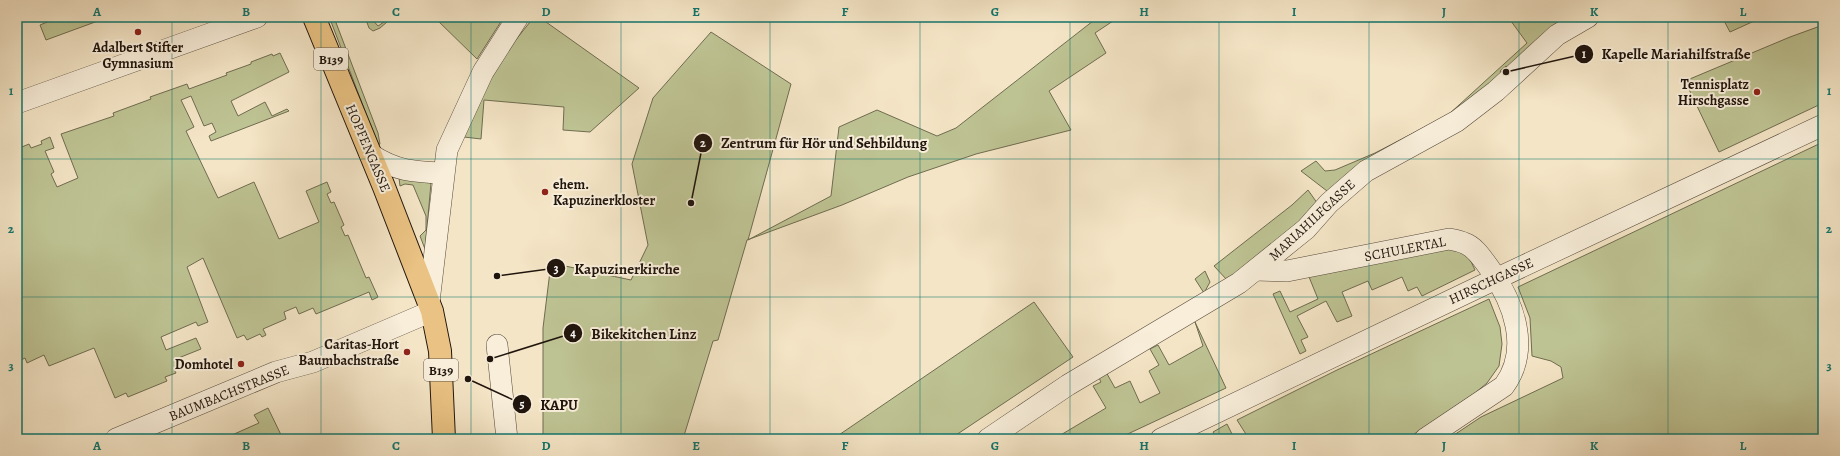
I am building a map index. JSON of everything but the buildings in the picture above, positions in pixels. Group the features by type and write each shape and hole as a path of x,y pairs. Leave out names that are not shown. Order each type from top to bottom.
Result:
{"main road":[{"name":"HOPFENGASSE","path":"314,17 431,307"},
{"name":"B139","path":"431,307 440,351 444,439"}],"street":[{"path":"17,103 257,17"},
{"path":"431,307 443,173 447,150 483,72 518,17"},
{"name":"MARIAHILFGASSE","path":"988,439 1068,385 1220,294 1256,270 1306,229 1329,203 1366,171 1457,121 1496,91 1557,35 1588,17"},
{"name":"HIRSCHGASSE","path":"1161,439 1496,278 1823,125"},
{"path":"370,154 388,165 404,170 443,173"},
{"name":"SCHULERTAL","path":"1256,270 1287,272 1449,239 1465,243 1480,254 1496,278 1517,324 1517,355 1511,377 1495,394 1425,439"},
{"name":"BAUMBACHSTRASSE","path":"116,439 276,372 313,362 431,307"},
{"path":"497,345 507,439"}],"green space":[{"path":"51,17 106,18 46,40 40,25 52,20"},
{"path":"365,17 370,17 378,26 387,20 387,22 380,28 373,31 369,28"},
{"path":"434,17 498,17 502,20 477,59"},
{"path":"534,17 539,17 639,88 590,132 563,130 564,107 484,100 481,139 464,137 499,61"},
{"path":"1095,17 1119,17 1095,33 1106,53 1049,91 1071,130 976,154 908,177 842,205 750,239 831,196 839,127 877,110 937,136 956,128 1093,21"},
{"path":"1508,17 1575,17 1511,70 1506,66 1500,71 1504,77 1473,105 1327,191 1301,171 1316,161 1325,171 1335,170 1375,153 1448,115 1527,43"},
{"path":"1722,17 1763,17 1730,32"},
{"path":"330,19 335,20 378,133 380,144 378,145"},
{"name":"Tennisplatz Hirschgasse","path":"1823,25 1823,103 1719,152 1685,81 1790,37"},
{"path":"711,32 791,84 748,240 718,340 713,341 683,439 543,439 543,328 551,263 631,280 648,245 632,164 653,98"},
{"path":"280,53 289,72 231,101 238,116 265,102 272,116 287,109 289,111 211,141 209,136 216,132 212,123 204,126 191,96 181,100 194,127 186,131 218,198 254,182 279,239 319,222 306,191 327,182 331,192 327,194 331,203 334,202 344,225 341,227 345,236 348,235 366,278 369,277 378,297 372,300 369,292 316,314 313,308 299,314 296,307 284,312 286,319 263,329 266,335 262,337 260,334 247,340 244,335 237,338 203,258 187,267 208,322 198,326 196,322 161,337 166,350 196,338 201,349 176,359 179,367 174,369 176,373 165,377 167,381 128,397 126,393 115,398 94,348 49,366 44,355 27,363 25,358 17,362 17,149 29,144 31,148 42,144 41,141 50,137 54,148 45,151 54,172 51,174 57,187 78,178 61,134 114,116 113,113 151,99 150,97 187,84 189,89 227,75 226,73 251,64 251,62 272,54 273,56"},
{"path":"1823,142 1823,439 1448,439 1481,417 1563,378 1561,367 1551,361 1532,356 1530,318 1518,287"},
{"path":"399,178 431,183 425,249 420,236 426,230 426,216 413,185 405,184 400,186"},
{"path":"1308,190 1320,207 1227,280 1214,266 1292,205"},
{"path":"1446,246 1468,255 1475,270 1422,296 1417,287 1408,291 1402,277 1372,290 1368,281 1342,292 1352,316 1337,322 1326,301 1297,316 1308,337 1301,340 1306,351 1300,354 1273,294 1280,291 1290,312 1318,299 1307,272"},
{"path":"1205,271 1210,282 1204,293 1195,279"},
{"path":"1489,299 1500,327 1502,344 1499,366 1487,383 1475,393 1407,439 1249,439 1237,420 1337,370"},
{"path":"1034,302 1073,357 950,439 833,439"},
{"path":"1195,322 1226,388 1117,439 1061,439 1059,436 1106,408 1093,386 1101,382 1098,376 1106,372 1115,388 1130,381 1140,403 1160,393 1149,371 1159,365 1150,349 1158,345 1169,365 1203,346"},
{"path":"268,408 283,439 233,439 232,435 259,423 254,415"},
{"path":"1227,424 1233,436 1229,439 1217,439 1213,432"}],"place":[{"name":"Adalbert Stifter Gymnasium","path":"138,32"},
{"name":"Kapelle Mariahilfstraße","path":"1506,72"},
{"name":"Tennisplatz Hirschgasse","path":"1757,92"},
{"name":"ehem. Kapuzinerkloster","path":"545,192"},
{"name":"Zentrum für Hör und Sehbildung","path":"691,203"},
{"name":"Kapuzinerkirche","path":"497,276"},
{"name":"Caritas-Hort Baumbachstraße","path":"407,352"},
{"name":"Bikekitchen Linz","path":"490,359"},
{"name":"Domhotel","path":"241,364"},
{"name":"KAPU","path":"468,379"}]}
